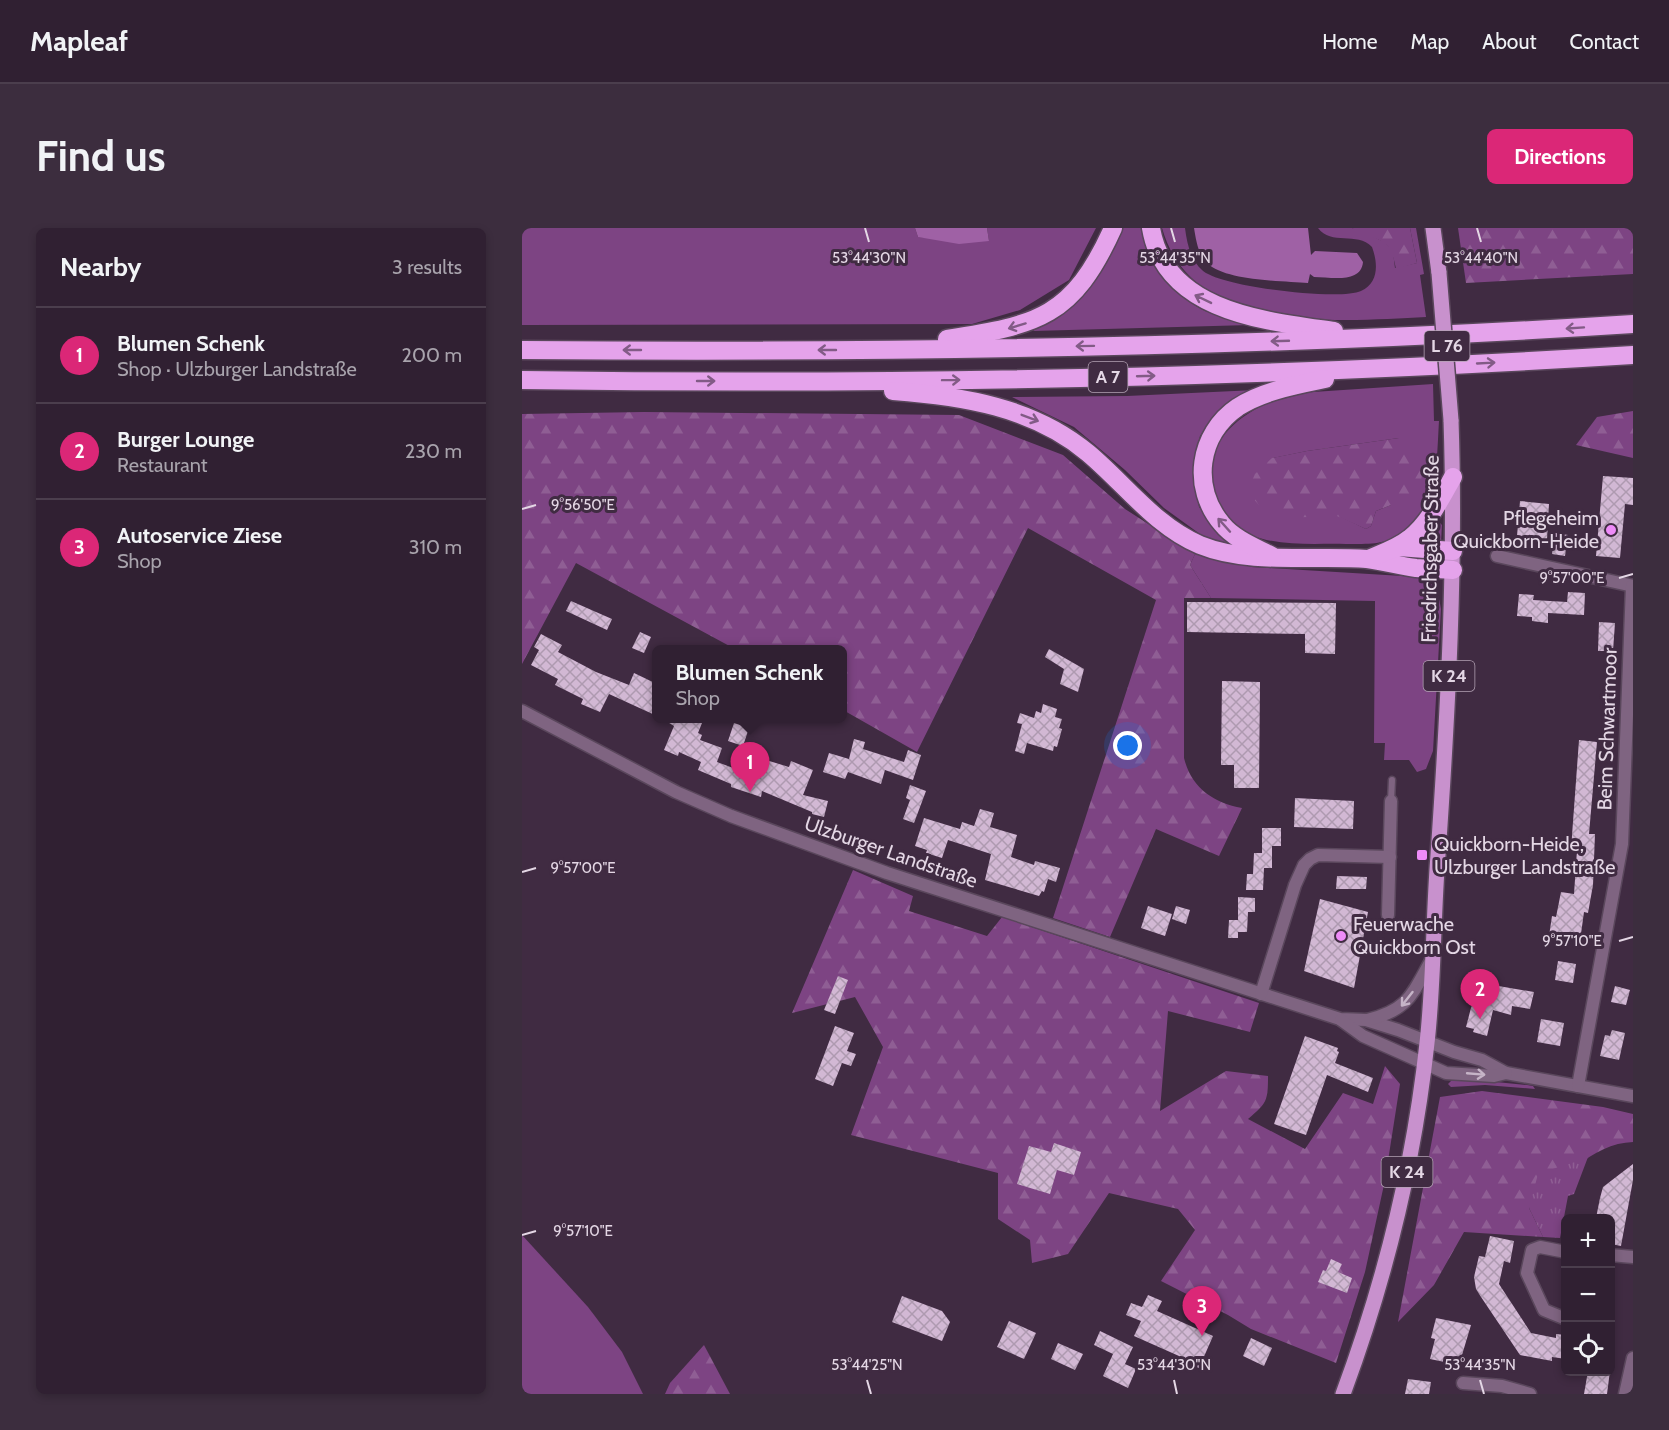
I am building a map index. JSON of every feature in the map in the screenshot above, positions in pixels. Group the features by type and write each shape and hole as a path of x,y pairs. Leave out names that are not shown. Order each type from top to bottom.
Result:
{"highway":[{"path":"886,350 1005,329 1040,317 1057,308 1074,293 1096,264 1113,228"},
{"path":"1151,228 1158,252 1166,267 1194,295 1244,315 1380,338"},
{"name":"A 7","path":"522,350 886,350 1380,338 1633,324"},
{"name":"A 7","path":"522,380 850,381 1114,377 1365,369 1633,355"},
{"path":"1272,556 1234,536 1222,525 1212,510 1201,476 1203,457 1212,435 1222,420 1239,406 1259,397 1282,389 1365,369"},
{"path":"850,381 876,389 964,398 1001,407 1038,421 1088,453 1172,530 1201,545 1252,558 1272,556 1368,559 1417,568 1453,570"},
{"path":"1368,559 1398,547 1417,532 1453,477"},
{"path":"1398,547 1453,551"}],"main road":[{"name":"Friedrichsgaber Straße","path":"1423,228 1439,271"},
{"name":"Friedrichsgaber Straße","path":"1343,1394 1396,1224 1408,1168 1427,1041 1444,771 1453,570 1453,477 1447,348 1433,228"}],"street":[{"path":"1497,556 1632,586"},
{"name":"Beim Schwartmoor","path":"1578,1086 1622,844 1632,586"},
{"name":"Ulzburger Landstraße","path":"522,711 666,787 731,816 887,873 1340,1019 1366,1020 1458,1054 1482,1060 1506,1073 1633,1096"},
{"path":"1388,915 1391,801"},
{"path":"1261,994 1295,885 1304,865 1318,855 1390,857"},
{"name":"Ulzburger Landstraße","path":"1366,1020 1387,1014 1405,1004 1432,958"},
{"name":"Ulzburger Landstraße","path":"1340,1019 1363,1036 1446,1073 1494,1076 1506,1073"},
{"path":"1561,1251 1540,1247 1532,1250 1527,1273 1544,1310 1561,1317"},
{"path":"1615,1255 1633,1257"},
{"path":"1624,1394 1633,1358"},
{"path":"1463,1383 1502,1386 1530,1394"}],"lane":[{"path":"1391,801 1392,780"}],"green space":[{"path":"522,228 915,228 918,237 989,241 987,228 1096,228 1069,280 1020,310 972,324 522,325"},
{"path":"1121,228 1144,228 1156,266 1181,296 1205,311 1250,325 1033,331 1083,293"},
{"path":"1162,228 1185,228 1192,256 1202,270 1213,276 1231,282 1280,291 1349,294 1361,291 1374,278 1376,266 1372,247 1359,240 1330,236 1318,228 1352,228 1385,242 1393,252 1395,268 1417,263 1410,228 1416,228 1424,274 1420,275 1426,317 1313,319 1273,314 1236,305 1204,288 1178,263"},
{"path":"1352,228 1410,228 1417,263 1396,269 1390,249 1386,244"},
{"path":"1458,228 1633,228 1633,274 1466,283"},
{"path":"1433,384 1434,421 1439,421 1437,460 1429,500 1414,526 1399,536 1378,543 1298,544 1262,539 1251,535 1240,529 1223,511 1211,479 1212,460 1219,443 1244,416 1279,398 1298,393","holes":["1399,438 1391,505 1376,511 1371,526 1366,529 1337,515 1273,458"]},
{"path":"1256,390 1216,414 1200,436 1193,463 1199,507 1223,536 1247,551 1211,542 1164,508 1125,470 1074,427 1012,397 1127,396"},
{"path":"1633,411 1633,458 1576,445 1597,417"},
{"path":"644,412 959,415 1063,455 1125,509 1195,554 1190,565 1211,598 1184,598 1184,758 1192,777 1205,792 1231,806 1242,808 1219,856 1156,829 1110,937 1053,918 1156,600 1028,528 917,752 847,712 847,645 728,645 576,563 522,664 522,414"},
{"path":"1399,438 1422,455 1420,483 1406,506 1391,505 1376,511 1371,526 1366,529 1337,516 1279,518 1260,506 1247,492 1255,474 1272,458"},
{"path":"1439,522 1442,525 1441,542 1426,540"},
{"path":"1195,554 1252,567 1419,577 1432,585 1439,598 1441,609 1433,751 1426,769 1417,772 1409,760 1384,760 1385,743 1374,743 1375,601 1211,598 1190,565"},
{"path":"853,870 913,896 909,911 987,936 1002,917 1259,1003 1250,1032 1168,1011 1160,1111 1226,1071 1268,1076 1265,1101 1248,1119 1305,1149 1343,1093 1373,1104 1385,1066 1400,1084 1385,1180 1365,1272 1336,1363 1251,1329 1161,1281 1195,1230 1178,1209 1109,1193 1068,1254 1032,1263 1030,1240 998,1219 998,1173 851,1135 883,1047 855,997 792,1013"},
{"path":"1466,1079 1527,1085 1535,1089 1485,1085 1451,1087 1448,1084 1452,1080"},
{"path":"1482,1091 1603,1107 1633,1114 1633,1142 1618,1144 1590,1157 1564,1176 1529,1208 1543,1237 1464,1232 1434,1285 1398,1322 1440,1097"},
{"path":"1588,1157 1574,1194 1568,1196 1565,1214 1561,1214 1560,1238 1543,1237 1529,1208 1538,1174"},
{"path":"522,1235 588,1307 622,1352 643,1394 522,1394"},
{"path":"704,1345 730,1394 665,1394 670,1383"}],"shaded area":[{"path":"915,228 987,228 989,241 959,244 918,237"},
{"path":"1194,228 1308,228 1311,255 1315,251 1357,253 1363,262 1357,274 1336,278 1314,277 1310,274 1308,283 1240,277 1215,269 1207,263 1199,251"}],"building":[{"name":"Pflegeheim Quickborn-Heide","path":"1603,476 1633,478 1633,505 1625,504 1620,558 1596,556"},
{"path":"1520,501 1549,504 1547,540 1517,536"},
{"path":"1555,533 1568,535 1565,556 1552,554"},
{"path":"1568,592 1585,593 1584,615 1548,613 1548,623 1532,621 1532,617 1517,616 1519,594 1534,595 1533,600 1567,602"},
{"path":"571,601 612,619 607,630 566,611"},
{"path":"1187,602 1336,603 1335,654 1305,653 1305,634 1187,632"},
{"path":"1599,622 1615,623 1613,651 1598,651"},
{"path":"640,632 651,637 644,653 632,648"},
{"path":"541,634 562,645 558,652 596,672 629,685 634,673 652,682 652,714 609,694 600,712 581,704 583,699 555,685 558,679 531,665 539,650 534,647"},
{"path":"1049,649 1084,669 1078,692 1060,684 1064,669 1045,657"},
{"path":"1222,681 1260,682 1259,788 1234,788 1234,765 1221,765"},
{"path":"1043,704 1057,709 1055,717 1062,719 1057,747 1054,746 1053,751 1027,743 1024,754 1015,751 1022,724 1017,723 1020,713 1034,718 1036,711 1041,713"},
{"path":"669,723 702,723 698,733 702,735 700,740 722,748 717,762 744,772 751,750 768,755 766,760 789,767 791,761 813,770 803,795 828,801 824,817 812,814 812,812 762,791 761,797 731,787 731,784 698,770 701,762 679,752 678,756 664,750 674,726"},
{"path":"734,723 749,728 743,746 728,741"},
{"path":"854,739 865,742 863,749 904,762 908,750 921,755 913,780 885,770 881,784 848,772 845,779 823,772 829,753 849,759"},
{"path":"1579,740 1597,742 1589,834 1595,834 1593,885 1588,913 1584,912 1580,941 1549,936 1552,916 1556,917 1561,892 1574,894 1577,850 1571,849"},
{"path":"910,785 926,791 914,823 903,819 910,800 906,798"},
{"path":"1295,798 1354,801 1353,829 1294,827"},
{"path":"980,809 994,813 990,827 1017,835 1011,857 1034,865 1035,861 1060,868 1056,882 1048,879 1044,892 1042,891 1039,896 985,880 991,854 948,840 942,858 926,853 927,850 915,846 924,818 960,829 962,822 974,826"},
{"path":"1262,828 1281,828 1281,846 1272,846 1272,868 1264,868 1263,890 1246,890 1247,874 1253,874 1254,853 1262,853"},
{"path":"1491,862 1501,864 1498,875 1488,873"},
{"path":"1337,876 1367,877 1366,889 1336,889"},
{"path":"1238,897 1255,898 1255,912 1248,912 1247,932 1238,932 1238,938 1228,938 1229,920 1238,920"},
{"path":"1320,899 1368,912 1354,988 1304,971"},
{"path":"1148,906 1172,914 1165,936 1141,928"},
{"path":"1176,906 1190,910 1186,924 1172,919"},
{"path":"1558,961 1576,964 1573,983 1555,980"},
{"path":"838,976 848,980 835,1014 824,1010"},
{"path":"1487,984 1534,992 1530,1009 1512,1006 1511,1015 1493,1010 1487,1036 1473,1032 1474,1029 1466,1027 1472,1004 1480,1006"},
{"path":"1615,986 1630,990 1626,1005 1611,1002"},
{"path":"1541,1019 1564,1023 1560,1046 1537,1042"},
{"path":"835,1026 854,1033 847,1051 856,1054 851,1066 842,1063 833,1086 815,1079"},
{"path":"1612,1030 1625,1033 1619,1060 1600,1056 1605,1035 1610,1036"},
{"path":"1305,1036 1338,1048 1335,1063 1373,1078 1368,1092 1327,1075 1306,1135 1274,1124"},
{"path":"1054,1143 1081,1152 1074,1175 1057,1170 1050,1194 1017,1184 1029,1146 1051,1152"},
{"path":"1633,1164 1633,1180 1621,1246 1615,1245 1615,1214 1597,1214 1603,1187"},
{"path":"1490,1236 1514,1241 1510,1263 1504,1261 1499,1284 1531,1333 1556,1338 1556,1334 1561,1334 1561,1358 1552,1357 1552,1361 1520,1355 1476,1289 1474,1277 1479,1256 1485,1257"},
{"path":"1331,1259 1342,1264 1338,1272 1352,1278 1347,1293 1318,1282"},
{"path":"1148,1295 1162,1301 1157,1311 1213,1336 1199,1368 1178,1359 1179,1356 1134,1336 1141,1321 1126,1315 1131,1303 1142,1307"},
{"path":"902,1296 942,1311 950,1322 942,1341 892,1322"},
{"path":"1436,1318 1471,1325 1459,1365 1430,1359 1435,1339 1431,1338"},
{"path":"1009,1321 1036,1333 1024,1359 997,1347"},
{"path":"1100,1331 1133,1347 1125,1364 1136,1369 1128,1388 1103,1376 1113,1354 1094,1345"},
{"path":"1251,1338 1272,1348 1264,1366 1243,1356"},
{"path":"1058,1343 1083,1354 1075,1370 1051,1359"},
{"path":"1587,1376 1609,1376 1607,1394 1584,1394"},
{"path":"1408,1379 1431,1382 1429,1394 1405,1394"}],"place":[{"name":"Pflegeheim Quickborn-Heide","path":"1611,530"},
{"name":"Blumen Schenk","path":"750,792"},
{"name":"Quickborn-Heide, Ulzburger Landstraße","path":"1422,855"},
{"name":"Feuerwache Quickborn Ost","path":"1341,936"},
{"name":"Burger Lounge","path":"1480,1019"},
{"name":"Autoservice Ziese","path":"1202,1336"}]}
